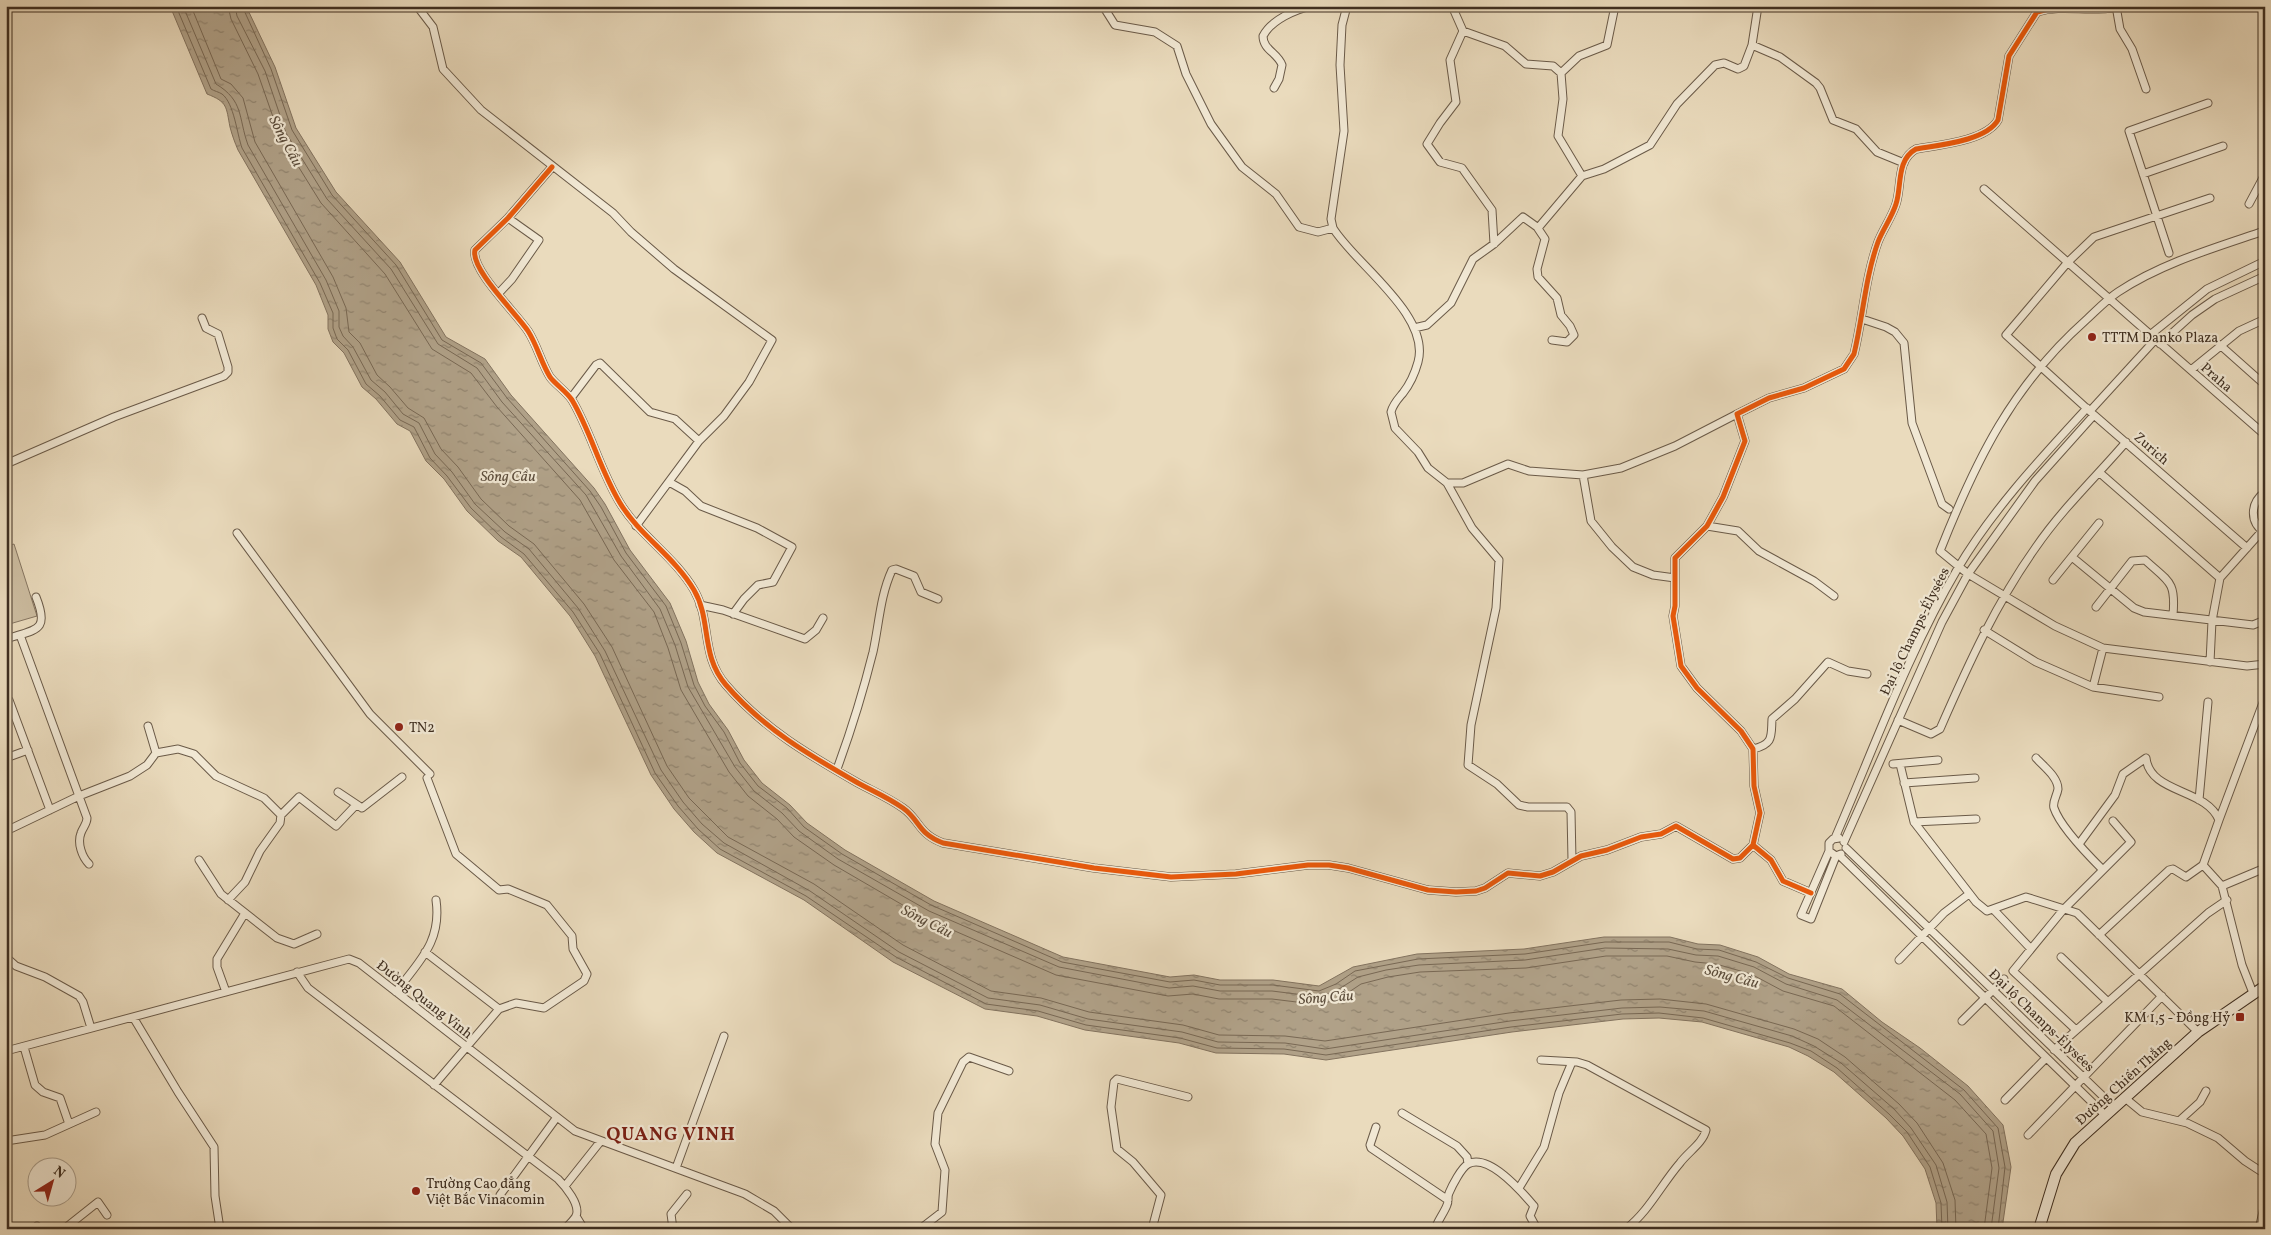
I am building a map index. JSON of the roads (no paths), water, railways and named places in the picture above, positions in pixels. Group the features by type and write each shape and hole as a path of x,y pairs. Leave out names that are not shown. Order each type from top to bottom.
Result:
{"main road":[{"name":"Đường Chiến Thắng","path":"2039,1229 2046,1200 2064,1158 2075,1143 2113,1106 2198,1032 2264,987"}],"street":[{"path":"417,6 433,27 440,64 443,69 481,110 552,168 613,213 631,232 674,269 772,340 744,389 724,416 699,441 636,526"},
{"path":"1103,6 1109,18 1119,27 1140,28 1155,32 1177,46 1186,74 1211,124 1242,167 1276,194 1296,224 1305,230 1318,232 1333,228"},
{"path":"1274,88 1279,79 1282,65 1275,54 1267,48 1263,36 1265,32 1283,18 1302,8 1312,6"},
{"path":"1348,6 1342,25 1340,65 1344,131 1331,219 1333,228 1401,306 1414,328 1420,352 1418,363 1405,391 1393,406 1391,420 1395,428 1418,452 1428,468 1447,483 1472,528 1498,560 1496,608 1471,725 1468,765 1497,784 1520,805 1528,807 1567,807 1571,812 1572,860"},
{"path":"1452,6 1463,32 1450,60 1456,102 1427,144 1440,162 1462,168 1492,210 1494,244"},
{"path":"1561,73 1579,56 1607,45 1615,6"},
{"path":"1538,228 1582,176 1604,169 1650,144 1677,104 1715,65 1724,63 1742,68 1746,63 1752,45 1758,6"},
{"path":"1447,483 1470,480 1508,464 1529,471 1583,475 1626,466 1675,446 1769,398 1804,388 1844,369 1854,354 1874,258 1879,241 1896,204 1899,177 1904,164 1916,149 1957,142 1990,130 1995,126 1998,120 2009,56 2037,12 2053,9 2100,11 2116,6 2120,29 2132,50 2146,89"},
{"path":"1463,32 1505,46 1526,64 1553,66 1561,73 1563,99 1558,136 1582,176"},
{"path":"1752,45 1780,57 1816,83 1820,88 1833,120 1856,129 1877,152 1904,164"},
{"path":"2169,253 2129,132 2208,103"},
{"path":"2143,174 2223,146"},
{"path":"552,168 508,218 475,250 474,254 489,282 527,330 550,376 571,398 610,486 636,526 670,558 694,590 700,605 709,655 716,671 725,684 777,735 902,807 924,833 933,839 1094,868 1171,877 1236,874 1308,865 1329,866 1348,868 1428,890 1456,892 1485,888 1508,872 1540,876 1553,872 1572,860 1641,837 1661,834 1676,826 1733,859 1740,858 1753,845 1760,813 1753,775 1753,750 1741,731 1697,688 1681,666 1673,616 1676,606 1675,558 1707,526 1723,497 1744,446 1744,433 1737,414"},
{"path":"2249,204 2265,174"},
{"name":"Praha","path":"1984,189 2068,262 2108,300 2265,435"},
{"path":"2068,262 2094,237 2210,198"},
{"path":"1414,328 1427,325 1451,303 1473,259 1494,244 1523,217 1538,228 1546,241 1536,270 1538,276 1558,298 1561,315 1570,326 1574,335 1567,342 1552,340"},
{"path":"498,294 512,279 539,240 508,218"},
{"path":"2265,233 2264,231 2179,260 2118,292 2073,332 2040,366 1998,426 1968,481 1940,551 1968,574 2005,594 2062,630 2103,648 2247,666 2265,664"},
{"name":"Đại lộ Champs-Élysées","path":"1835,854 1811,920 1801,915 1811,893 1835,854 1845,845 1942,622 1968,574 2035,481 2090,412 2155,340 2207,289 2265,261"},
{"name":"Zurich","path":"2068,262 2006,335 2090,412 2247,548"},
{"name":"Đại lộ Champs-Élysées","path":"2155,340 2215,299 2265,276"},
{"path":"6,464 114,417 224,376 228,372 228,367 218,334 206,328 202,318"},
{"path":"1862,319 1895,332 1904,343 1912,423 1942,504 1949,509"},
{"path":"2190,370 2239,331 2265,319"},
{"path":"2220,345 2265,385"},
{"path":"571,398 590,372 600,363 650,412 676,420 699,441"},
{"path":"2257,378 2265,374"},
{"name":"Đại lộ Champs-Élysées","path":"2090,412 2024,476 1959,567 1932,617 1836,838 1829,843 1835,854 2105,1115"},
{"path":"1898,720 1931,734 1940,729 1984,630 2005,594 2037,546 2126,442"},
{"path":"2100,472 2220,578"},
{"path":"1583,475 1591,521 1612,547 1633,568 1653,575 1675,578"},
{"path":"669,482 689,494 701,506 757,528 792,547 773,582 758,585 733,614"},
{"path":"2210,662 2212,621 2220,578 2264,532 2257,526 2253,510 2255,502 2265,492"},
{"path":"2053,580 2099,523"},
{"path":"1707,526 1738,531 1759,551 1814,581 1834,596"},
{"path":"237,533 370,714 428,771 428,776 457,856 499,890 508,889 545,903 572,936 573,949 587,970 588,974 584,981 548,1006 539,1008 516,1003 499,1009 434,1085"},
{"path":"2072,556 2134,608 2144,612 2212,621 2253,624 2265,620"},
{"path":"2096,607 2132,561 2145,560 2170,583 2175,592 2173,615"},
{"path":"837,769 850,736 873,652 885,590 892,570 896,569 914,576 921,592 938,599"},
{"path":"6,639 20,635 40,624 43,615 36,597"},
{"path":"700,605 733,614 805,639 816,630 823,618"},
{"path":"1984,630 2036,662 2092,688 2159,696"},
{"path":"20,635 87,818 80,841 84,859 89,864"},
{"path":"2092,688 2103,648"},
{"path":"1753,750 1762,747 1773,734 1772,718 1795,699 1828,662 1848,671 1867,674"},
{"path":"9,700 50,810"},
{"path":"2099,935 2170,870 2173,869 2186,877 2203,866 2219,820 2262,718 2264,700"},
{"path":"2199,800 2205,751 2204,724 2208,702"},
{"path":"148,726 156,753"},
{"path":"6,830 79,796 138,772 156,753 178,749 194,754 216,776 264,798 281,815"},
{"path":"6,758 28,750"},
{"path":"2036,758 2056,782 2058,790 2054,807 2079,844 2102,869"},
{"path":"2079,844 2115,795 2123,774 2146,758 2148,767 2156,779 2199,800 2214,812 2219,820"},
{"path":"1938,760 1896,764 1904,783 1914,822 1969,894 1988,911 2026,897 2077,913 2198,1032"},
{"path":"338,792 356,805 366,806 402,777"},
{"path":"1904,783 1975,778"},
{"path":"228,900 245,882 260,851 280,823 281,815 299,797 338,826 356,805"},
{"path":"1914,822 1976,819"},
{"path":"2075,1029 2013,971 2063,910 2131,842 2113,821"},
{"name":"Đại lộ Champs-Élysées","path":"1836,838 2113,1106"},
{"path":"1753,845 1771,860 1784,881 1811,893"},
{"path":"200,860 214,885 228,900 286,943 300,943 317,934"},
{"path":"2203,866 2222,886 2242,965 2253,993"},
{"path":"2222,886 2265,868"},
{"path":"1899,960 1944,913 1969,894"},
{"path":"396,992 432,942 438,926 436,900"},
{"path":"2054,1050 2075,1029 2208,913 2227,900"},
{"path":"1993,910 2031,949"},
{"path":"226,992 217,967 217,959 245,914"},
{"path":"425,952 499,1009"},
{"path":"2061,957 2107,1001"},
{"path":"6,958 16,966 45,977 79,996 83,1002 91,1028"},
{"name":"Đường Quang Vinh","path":"6,1052 349,959 359,963 576,1131 600,1142 746,1194 774,1211 792,1229"},
{"path":"297,972 308,988 566,1186 576,1206 576,1216 584,1229"},
{"path":"1962,1021 2004,979"},
{"path":"2028,1135 2162,996"},
{"path":"133,1017 214,1147 215,1196 220,1229"},
{"path":"676,1168 724,1036"},
{"path":"24,1047 35,1086 43,1092 60,1098 69,1124"},
{"path":"920,1229 942,1212 945,1170 934,1144 938,1113 963,1062 969,1057 1008,1071"},
{"path":"2005,1100 2046,1058"},
{"path":"1541,1060 1572,1062 1596,1069 1706,1130 1699,1142 1658,1190 1654,1200 1626,1229"},
{"path":"1519,1188 1541,1155 1558,1093 1572,1062"},
{"path":"1152,1229 1161,1194 1133,1162 1117,1149 1111,1106 1114,1082 1117,1079 1188,1097"},
{"path":"2179,1121 2200,1102 2206,1091"},
{"path":"2124,1098 2142,1112 2154,1117 2179,1121 2218,1138 2265,1174"},
{"path":"6,1141 45,1135 96,1112"},
{"path":"1402,1113 1457,1146 1467,1158 1468,1164 1448,1194 1448,1200 1435,1229"},
{"path":"500,1195 557,1117"},
{"path":"1376,1127 1371,1148 1448,1200"},
{"path":"566,1186 600,1142"},
{"path":"1468,1164 1482,1163 1495,1168 1519,1188 1534,1206 1530,1216 1537,1229"},
{"path":"674,1228 671,1214 687,1194"},
{"path":"64,1229 98,1202 107,1216"},
{"path":"2259,1229 2264,1208"},
{"path":"565,1229 576,1216"}],"water":[{"name":"Sông Cầu","path":"170,6 246,6 275,67 296,128 336,192 400,262 446,337 485,359 511,395 594,488 630,550 670,603 686,641 698,682 709,704 728,730 744,760 762,783 790,805 807,823 845,850 934,901 1063,957 1170,977 1194,975 1220,980 1273,980 1319,986 1353,967 1417,954 1524,949 1604,937 1670,937 1698,944 1720,945 1758,957 1789,974 1842,989 1882,1022 1920,1048 1968,1086 2003,1125 2011,1167 2002,1229 1937,1229 1936,1203 1925,1169 1903,1136 1886,1118 1834,1072 1789,1047 1702,1022 1659,1018 1623,1019 1512,1032 1326,1060 1284,1054 1216,1053 1179,1043 1085,1030 1037,1016 985,1009 893,962 804,900 717,853 694,832 674,809 651,775 595,656 570,616 521,557 498,541 467,511 444,479 426,461 410,431 397,424 376,399 362,387 344,353 333,342 328,329 328,315 316,285 238,150 225,106 219,100 207,94"}],"place":[{"name":"TTTM Danko Plaza","path":"2092,337"},
{"name":"TN2","path":"399,727"},
{"name":"KM 1,5 - Đồng Hỷ","path":"2240,1017"},
{"name":"Trường Cao đẳng Việt Bắc Vinacomin","path":"416,1191"}],"district":[{"name":"QUANG VINH","path":"671,1133"}]}
